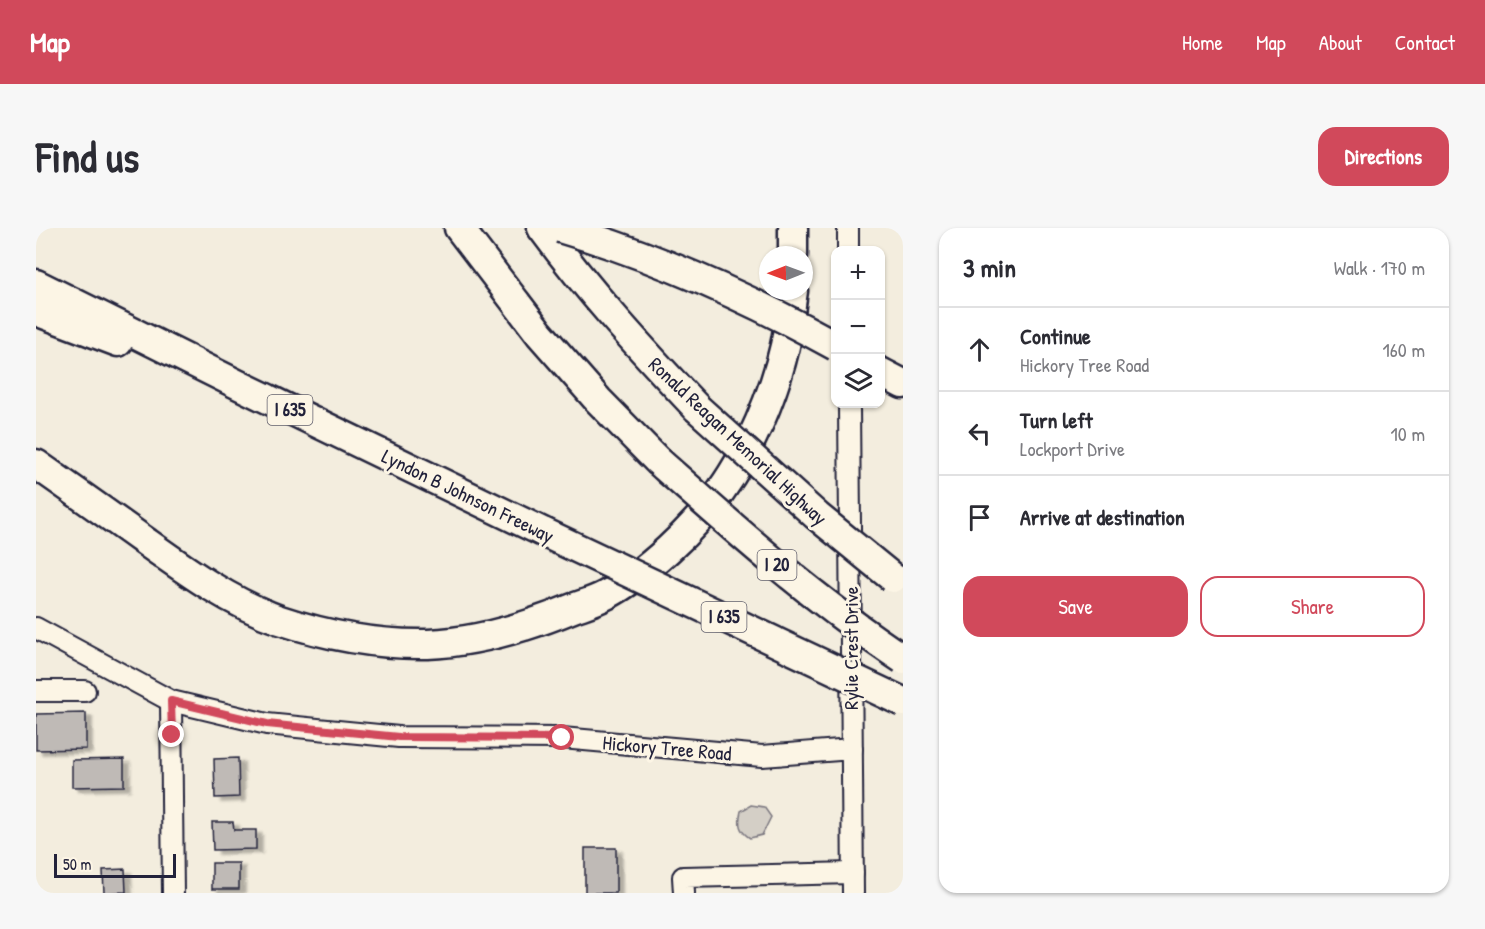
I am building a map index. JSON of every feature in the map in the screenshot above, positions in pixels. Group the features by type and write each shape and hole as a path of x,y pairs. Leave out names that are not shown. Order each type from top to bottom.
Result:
{"highway":[{"name":"I 20","path":"459,228 540,334 598,400 658,461 791,578 864,633 903,658"},
{"name":"Ronald Reagan Memorial Highway","path":"542,228 570,266 628,335 697,408 817,516 898,581"},
{"path":"560,228 670,267 747,301 831,343"},
{"path":"793,228 793,246"},
{"name":"Lyndon B Johnson Freeway","path":"36,284 545,533 903,702"},
{"path":"36,464 189,573 231,598 278,619 325,633 376,642 429,644 481,638 529,627 607,595 651,564 693,523 721,491 755,433 772,390 785,345 792,300"},
{"path":"36,311 239,385"},
{"path":"885,375 903,384"}],"street":[{"path":"848,228 848,246"},
{"name":"Rylie Crest Drive","path":"849,408 853,893"},
{"name":"Hickory Tree Road","path":"36,628 171,701 267,724 399,737 562,738 762,756 852,749"},
{"path":"36,691 85,692"},
{"path":"171,701 173,893"},
{"path":"684,893 683,877 853,873"}],"shaded area":[{"path":"751,805 764,807 771,817 762,835 750,838 740,827 740,820 741,811"}],"building":[{"path":"86,713 86,749 36,750 36,714"},
{"path":"238,758 239,797 215,798 214,759"},
{"path":"124,759 124,786 72,787 72,760"},
{"path":"212,822 233,822 234,830 256,830 256,849 213,850"},
{"path":"585,848 616,848 616,893 585,893"},
{"path":"212,863 239,863 239,889 212,889"},
{"path":"125,869 126,892 104,893 103,870"}],"route":[{"path":"172,735 171,701 267,724 399,737 562,738"}]}
